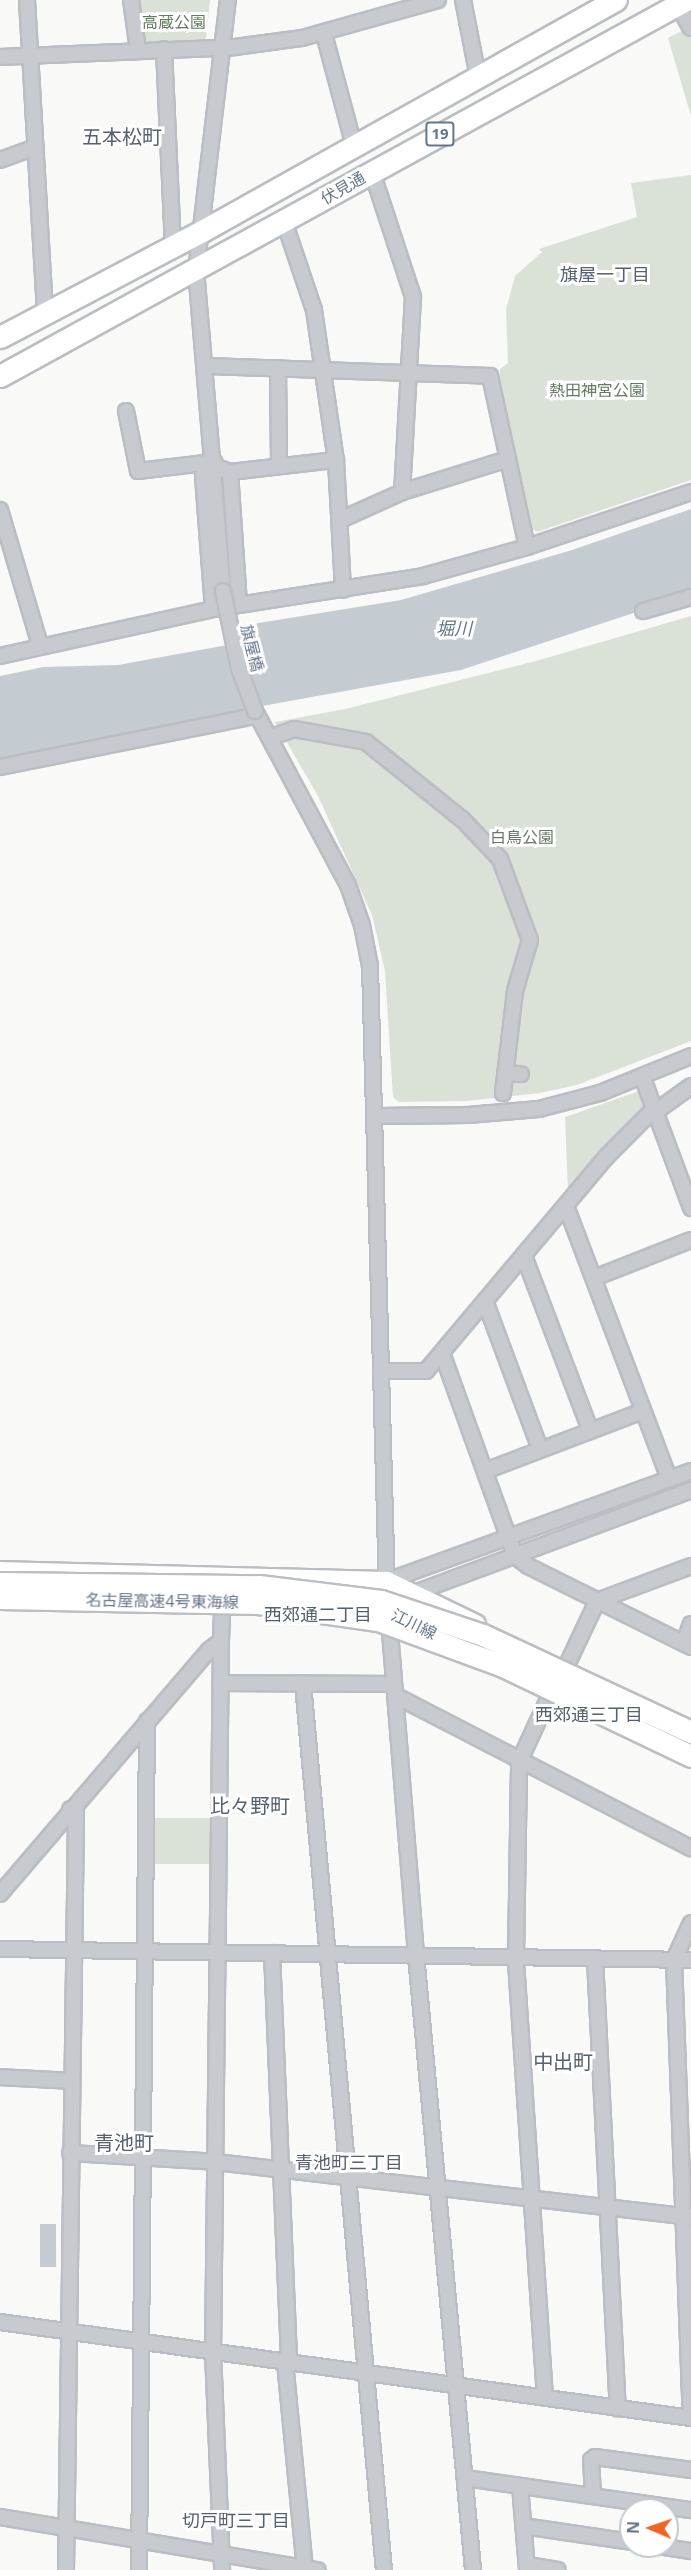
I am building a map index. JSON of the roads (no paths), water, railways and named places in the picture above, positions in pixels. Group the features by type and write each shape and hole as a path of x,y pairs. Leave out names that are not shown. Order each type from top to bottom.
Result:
{"highway":[{"name":"伏見通","path":"0,337 202,231 616,0"},
{"name":"伏見通","path":"0,376 196,271 682,2"},
{"name":"名古屋高速4号東海線","path":"0,1583 259,1586 343,1594 381,1602 483,1635 691,1730"},
{"name":"名古屋高速4号東海線","path":"0,1598 258,1603 378,1620 503,1666 691,1756"}],"main road":[{"name":"江川線","path":"0,1571 387,1581 691,1730"},
{"name":"江川線","path":"0,1605 222,1603 389,1610 691,1762"}],"street":[{"path":"27,0 45,313"},
{"path":"132,0 138,50"},
{"path":"213,609 207,366 196,271 228,0"},
{"path":"0,57 30,53 223,47 324,34 422,2 438,0"},
{"path":"464,0 478,77"},
{"path":"682,2 690,27"},
{"path":"324,34 354,146"},
{"path":"164,49 173,246"},
{"path":"0,160 36,147"},
{"path":"372,172 413,297 402,492"},
{"path":"284,221 314,310 336,460 343,590"},
{"path":"207,366 490,376 527,547"},
{"path":"278,368 279,466"},
{"path":"126,411 138,471 210,468 230,472 336,460"},
{"path":"339,520 402,492 508,459"},
{"name":"旗屋橋","path":"210,468 223,591 238,668 255,713 331,851 362,926 373,1000 387,1581 416,1955 474,2570"},
{"path":"230,472 239,605"},
{"path":"0,656 40,645 213,609 413,578 527,547 691,492"},
{"path":"0,510 40,645"},
{"path":"643,611 691,597"},
{"path":"0,767 255,713"},
{"path":"277,735 294,729 366,742 463,820 500,859 530,940 514,991 503,1093"},
{"path":"377,1116 468,1115 539,1109 642,1076 691,1056"},
{"path":"505,1073 520,1074"},
{"path":"642,1076 691,1208"},
{"path":"382,1371 426,1371 608,1156 655,1111 691,1086"},
{"path":"566,1206 669,1479"},
{"path":"594,1278 691,1240"},
{"path":"524,1256 590,1430"},
{"path":"485,1302 540,1449"},
{"path":"442,1353 515,1556 597,1601 687,1645 691,1624"},
{"path":"485,1471 643,1411"},
{"path":"387,1581 509,1539 691,1471"},
{"path":"389,1610 410,1593 691,1490"},
{"path":"566,1667 597,1601 689,1567 691,1582"},
{"path":"222,1603 213,2352 222,2570"},
{"path":"0,1894 70,1809 209,1650 221,1641"},
{"path":"221,1683 303,1684 395,1690 519,1762 691,1848"},
{"path":"303,1684 384,2570"},
{"path":"545,2398 516,1957 519,1762 551,1693"},
{"path":"139,2570 147,1721"},
{"path":"66,2570 72,1950 76,1813 70,1809"},
{"path":"0,2322 691,2417 687,2217 674,1960 691,1923"},
{"path":"0,1949 691,1960"},
{"path":"0,2517 309,2569 287,2362 272,1953"},
{"path":"595,1959 618,2408"},
{"path":"0,2077 71,2081"},
{"path":"70,2153 281,2168 438,2185 687,2217"},
{"path":"593,2496 591,2460 596,2457 691,2470"},
{"path":"465,2478 691,2511"},
{"path":"520,2486 527,2567 558,2570"},
{"path":"523,2526 619,2540"}],"water":[{"name":"堀川","path":"691,509 691,594 461,670 235,711 0,762 0,676 43,667 118,665 249,641 246,625 401,600 572,550"},
{"path":"40,2224 56,2224 56,2267 40,2267"}],"district":[{"name":"五本松町","path":"122,136"},
{"name":"旗屋一丁目","path":"605,274"},
{"name":"西郊通二丁目","path":"318,1614"},
{"name":"西郊通三丁目","path":"589,1714"},
{"name":"比々野町","path":"250,1805"},
{"name":"中出町","path":"563,2061"},
{"name":"青池町","path":"124,2142"},
{"name":"青池町三丁目","path":"349,2162"},
{"name":"切戸町三丁目","path":"236,2520"}],"park label":[{"name":"高蔵公園","path":"174,22"},
{"name":"熱田神宮公園","path":"597,390"},
{"name":"白鳥公園","path":"522,837"}]}
